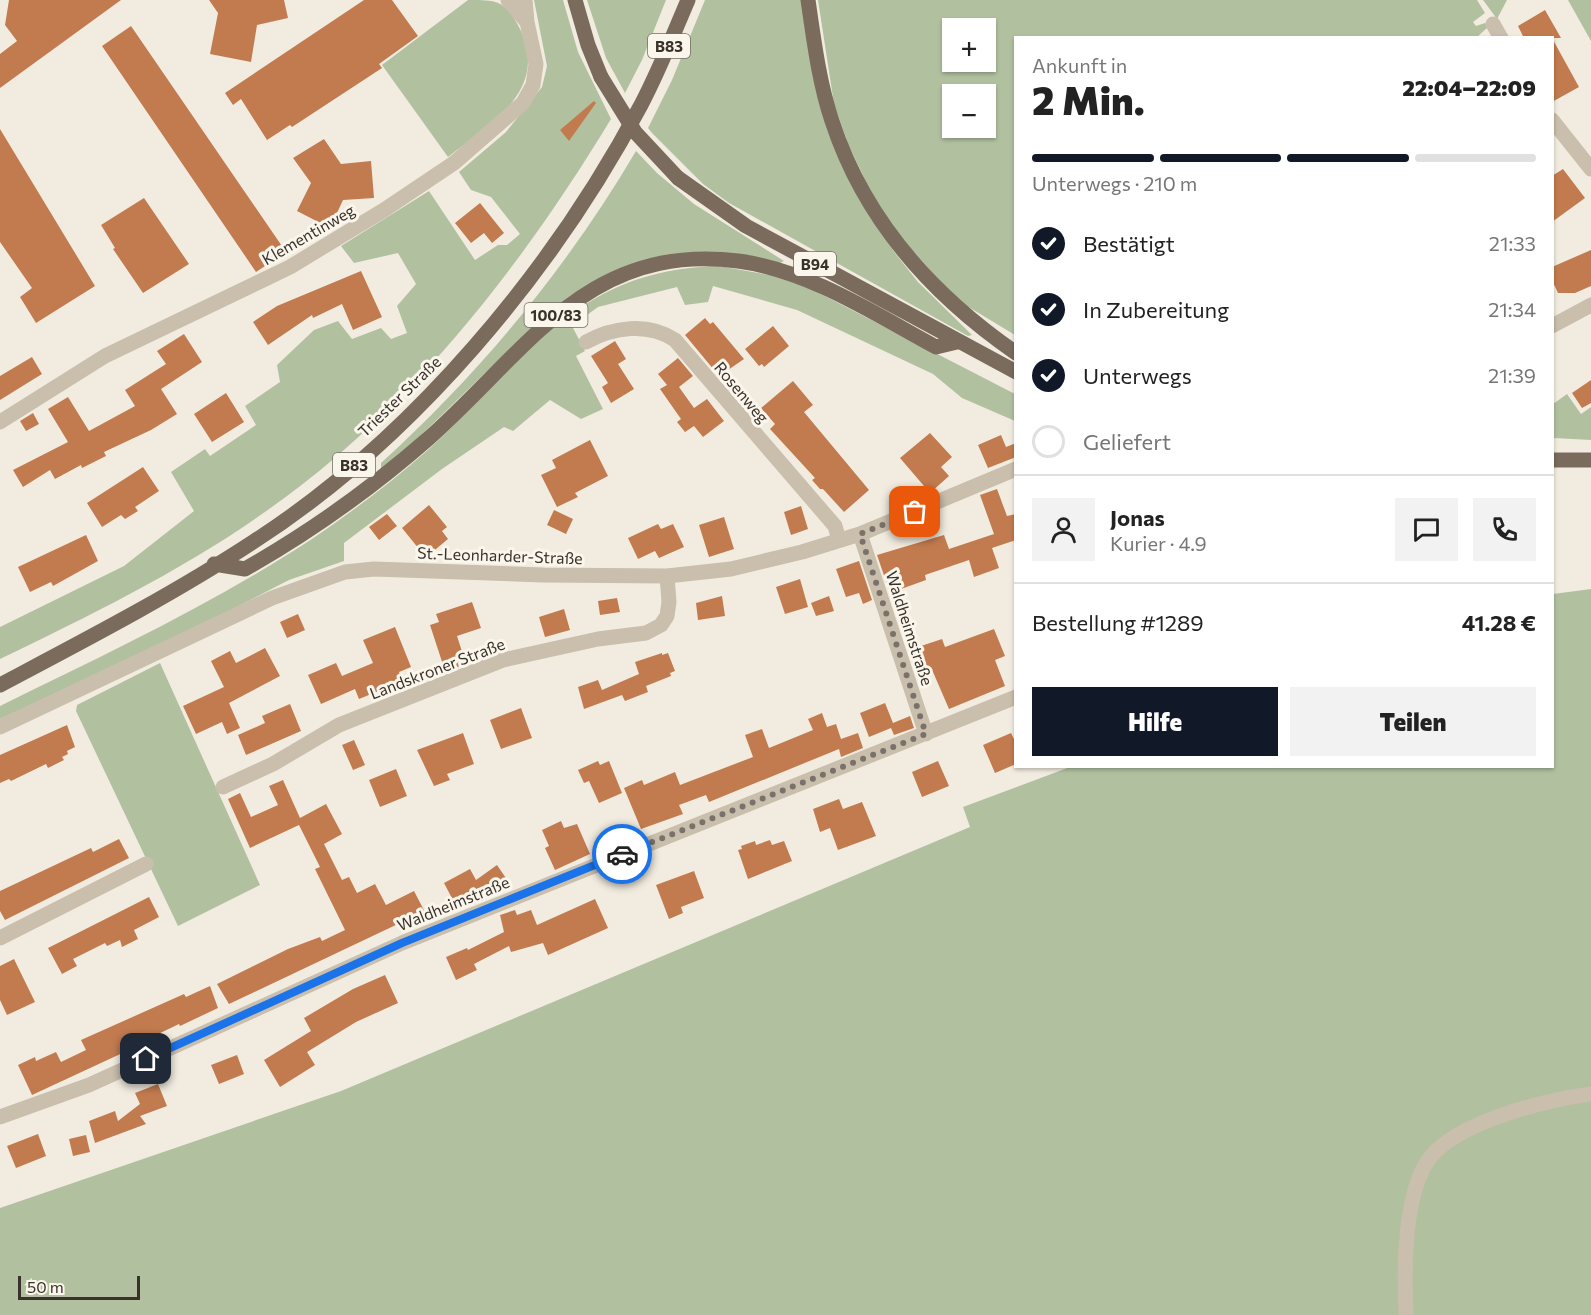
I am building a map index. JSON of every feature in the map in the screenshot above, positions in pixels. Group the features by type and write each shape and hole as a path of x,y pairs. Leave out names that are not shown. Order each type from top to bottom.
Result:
{"main road":[{"name":"B94","path":"575,0 588,45 601,77 635,132 678,178 746,226 1014,371"},
{"name":"Triester Straße","path":"0,685 87,639 253,542 340,477 405,418 493,325 575,215 612,156 648,90 688,0"},
{"path":"808,0 818,66 832,120 848,161 876,213 902,252 939,293 975,324 1014,352"},
{"name":"100/83","path":"214,564 245,569 348,504 432,435 546,323 574,300 609,280 638,269 663,262 700,259 739,261 782,272 817,286 936,347 957,342"},
{"path":"1554,460 1591,460"}],"street":[{"path":"508,0 527,22"},
{"name":"Klementinweg","path":"0,422 105,356 290,267 384,210 454,163 523,103 533,85 536,64 525,0"},
{"path":"1554,123 1591,169"},
{"path":"1554,325 1591,305"},
{"name":"Rosenweg","path":"586,342 620,329 662,331 675,340 835,526 839,540"},
{"name":"St.-Leonharder-Straße","path":"0,727 272,598 345,572 374,569 543,576 667,576 730,569 860,534 1014,470"},
{"name":"Waldheimstraße","path":"860,534 926,734"},
{"name":"Landskroner Straße","path":"223,787 273,764 339,725 503,660 598,639 646,633 662,625 667,616 669,602 667,576"},
{"name":"Waldheimstraße","path":"0,1118 88,1085 412,939 1014,698"},
{"path":"0,938 146,864"},
{"path":"1406,1315 1405,1284 1413,1196 1428,1160 1450,1138 1475,1126 1537,1105 1591,1094"}],"green space":[{"path":"468,0 493,1 509,11 519,27 527,49 527,69 522,87 512,103 498,118 448,157 382,65"},
{"path":"534,0 563,0 578,52 611,119 539,230 457,335 413,384 365,431 315,474 262,514 167,574 0,659 0,627 124,566 194,511 171,472 205,449 210,456 256,425 245,406 280,382 277,365 314,330 338,321 352,339 381,328 391,339 407,333 397,306 416,284 398,253 354,263 341,246 429,191 475,260 498,245 507,245 520,234 491,197 471,190 459,172 506,132 542,87 547,66"},
{"path":"587,0 666,0 642,60 625,93 606,58"},
{"path":"705,0 801,0 855,191 895,253 918,282 972,335 968,336 729,203 703,184 648,128 672,80"},
{"path":"818,0 1477,0 1485,13 1473,22 1476,26 1485,23 1488,27 1478,36 1014,36 1014,334 957,300 896,232 870,190 849,146 834,104"},
{"path":"1483,0 1507,0 1497,19"},
{"path":"1568,0 1591,0 1591,41"},
{"path":"636,151 657,173 694,204 784,261 780,263 733,255 691,253 654,258 619,269 587,286 556,308 524,335 386,468 381,468 381,463 453,392 520,317 581,236"},
{"path":"719,266 780,277 817,292 1014,393 1014,421 962,398 933,374 797,310 713,286 708,302 685,305 677,287 598,307 572,326 585,351 576,356 603,409 581,419 550,400 513,431 504,427 442,469 344,543 344,561 289,580 176,638 0,719 0,706 198,607 312,539 430,448 557,325 590,302 627,283 669,271"},
{"path":"1567,394 1581,414 1591,407 1591,440 1554,438 1554,403"},
{"path":"1591,589 1591,1315 0,1315 0,1208 341,1091 970,827 963,807 1067,768 1554,768 1554,594"},
{"path":"160,663 260,885 178,926 76,711 77,705"}],"building":[{"path":"9,0 121,0 0,88 0,54 17,41 5,25"},
{"path":"209,0 284,0 288,18 257,25 251,62 210,54 218,13"},
{"path":"364,0 392,0 418,36 379,64 382,68 292,127 290,125 267,140 241,99 233,105 225,93"},
{"path":"1545,10 1561,38 1523,36 1518,26"},
{"path":"131,26 286,252 256,272 102,46"},
{"path":"1554,42 1579,87 1554,101"},
{"path":"594,101 596,103 569,141 560,130"},
{"path":"0,129 95,286 36,323 20,297 32,288 0,242"},
{"path":"324,139 341,164 371,161 374,198 343,200 330,228 297,211 311,183 293,158"},
{"path":"1563,169 1585,198 1554,221 1554,175"},
{"path":"144,198 189,264 143,293 113,249 115,248 101,225"},
{"path":"480,203 504,233 492,243 484,233 471,243 455,223"},
{"path":"1591,250 1591,286 1575,293 1558,293 1554,284 1554,266"},
{"path":"361,271 382,317 353,330 342,304 313,318 312,315 268,345 253,322 277,306"},
{"path":"705,318 710,324 713,322 744,359 728,370 732,376 724,382 685,335"},
{"path":"773,326 789,346 764,367 762,364 759,366 745,349"},
{"path":"184,334 202,362 161,389 177,414 151,430 104,452 106,456 82,468 81,465 55,479 50,470 23,487 13,470 68,442 48,409 68,397 89,431 135,406 125,390 166,364 157,351"},
{"path":"615,341 626,359 618,364 634,389 611,403 602,387 608,383 591,356"},
{"path":"32,357 42,374 0,400 0,376"},
{"path":"678,358 693,376 679,387 694,408 707,399 724,421 703,437 694,426 685,432 677,422 681,419 660,389 667,385 658,374"},
{"path":"1591,380 1591,403 1582,408 1572,393"},
{"path":"793,381 813,405 804,412 869,490 844,512 823,489 820,489 812,480 815,478 770,429 775,424 761,408"},
{"path":"226,393 244,422 212,442 194,414"},
{"path":"33,413 39,424 26,431 20,421"},
{"path":"930,433 952,457 941,467 949,476 930,493 900,458"},
{"path":"1001,435 1006,447 1014,444 1014,458 988,468 978,445"},
{"path":"590,440 608,476 575,493 578,497 557,507 541,475 556,468 552,460"},
{"path":"143,467 159,491 135,507 138,511 125,519 121,515 102,527 87,503"},
{"path":"997,489 1007,516 1014,514 1014,541 992,548 999,568 974,577 969,560 925,575 926,580 890,593 877,555 944,535 949,549 994,534 980,495"},
{"path":"429,505 447,527 442,531 448,539 430,554 424,545 419,549 402,528"},
{"path":"801,506 808,529 791,535 784,512"},
{"path":"554,510 573,519 566,534 547,525"},
{"path":"387,514 397,526 379,540 369,527"},
{"path":"724,517 734,549 709,557 699,525"},
{"path":"658,524 661,529 673,524 684,547 659,558 655,551 638,559 628,538"},
{"path":"86,535 98,561 53,586 51,582 30,592 18,567"},
{"path":"859,561 872,600 863,604 859,593 846,597 836,569"},
{"path":"800,579 808,607 785,614 776,587"},
{"path":"722,596 725,616 698,620 696,603"},
{"path":"829,596 834,611 816,616 811,603"},
{"path":"617,598 620,612 600,615 598,601"},
{"path":"472,602 481,628 457,636 466,664 445,671 430,625 439,622 436,614"},
{"path":"564,609 570,630 545,637 539,617"},
{"path":"298,614 305,630 287,638 280,622"},
{"path":"395,627 411,667 399,672 403,681 359,699 355,689 321,704 308,675 336,663 342,676 373,663 363,640"},
{"path":"994,629 1005,656 995,660 1005,686 949,709 933,672 921,676 912,649 942,639 945,647"},
{"path":"265,648 280,676 229,703 240,728 227,734 222,722 196,734 183,706 224,687 211,661 230,651 236,663"},
{"path":"662,653 662,655 668,653 675,671 670,673 671,676 646,686 648,692 625,701 622,695 584,709 578,687 598,680 602,690 639,674 635,662"},
{"path":"885,703 893,723 910,716 914,728 894,735 891,728 869,737 860,713"},
{"path":"290,704 301,731 246,755 238,735 265,723 262,716"},
{"path":"521,708 532,738 501,749 490,720"},
{"path":"822,713 827,727 836,724 841,739 858,733 863,748 841,757 839,749 709,802 706,795 679,805 683,814 641,829 624,788 642,780 644,785 675,772 680,785 753,757 745,735 762,729 769,748 813,730 808,719"},
{"path":"67,725 75,747 67,751 68,754 62,757 64,760 48,768 46,764 11,781 9,779 0,783 0,755"},
{"path":"463,733 474,764 447,774 450,780 434,786 417,750"},
{"path":"1011,733 1014,739 1014,765 995,773 983,745"},
{"path":"354,740 365,765 353,770 342,745"},
{"path":"598,761 600,765 609,761 622,793 599,803 589,781 584,783 578,770"},
{"path":"938,761 949,786 922,797 912,772"},
{"path":"396,769 407,796 380,807 369,780"},
{"path":"283,780 300,818 326,804 342,834 324,844 342,880 349,877 357,893 375,884 386,905 414,891 427,916 402,928 400,923 229,1004 217,984 288,949 320,937 322,941 345,930 315,869 320,867 299,825 250,848 228,799 240,793 251,817 278,805 269,786"},
{"path":"839,799 843,809 862,802 876,836 838,850 830,828 820,832 813,809"},
{"path":"561,821 564,828 577,824 590,854 555,870 545,848 549,846 542,830"},
{"path":"119,839 129,858 5,920 0,911 0,891 91,848 93,852"},
{"path":"770,840 772,845 784,841 792,861 748,879 738,850 742,849 741,846 755,841 756,845"},
{"path":"497,865 508,881 498,888 496,886 456,906 444,883 470,869 476,880"},
{"path":"694,871 704,898 681,907 683,913 669,919 656,885"},
{"path":"149,897 159,917 134,930 138,939 122,947 120,940 107,946 105,943 73,959 77,966 62,974 48,948"},
{"path":"595,899 608,928 548,955 543,943 511,952 509,946 474,964 477,970 456,980 446,957 467,948 468,950 504,932 500,915 515,910 517,915 531,910 537,925"},
{"path":"14,959 35,1002 7,1015 0,1000 0,966"},
{"path":"385,975 398,1003 356,1022 307,1052 315,1065 280,1087 264,1060 311,1031 304,1018 353,989"},
{"path":"210,986 218,1008 180,1026 179,1024 156,1035 157,1037 32,1095 18,1065 35,1057 36,1061 56,1052 61,1062 86,1050 81,1040 184,994 186,997"},
{"path":"237,1055 244,1074 219,1084 211,1065"},
{"path":"158,1084 167,1106 140,1116 146,1124 95,1143 89,1121 115,1111 118,1121 140,1104 135,1093"},
{"path":"38,1134 46,1156 16,1168 7,1146"},
{"path":"86,1135 90,1152 73,1156 69,1139"}],"way so far":[{"path":"622,854 926,734 860,534 915,512"}],"route":[{"path":"146,1059 402,943 622,854"}]}
